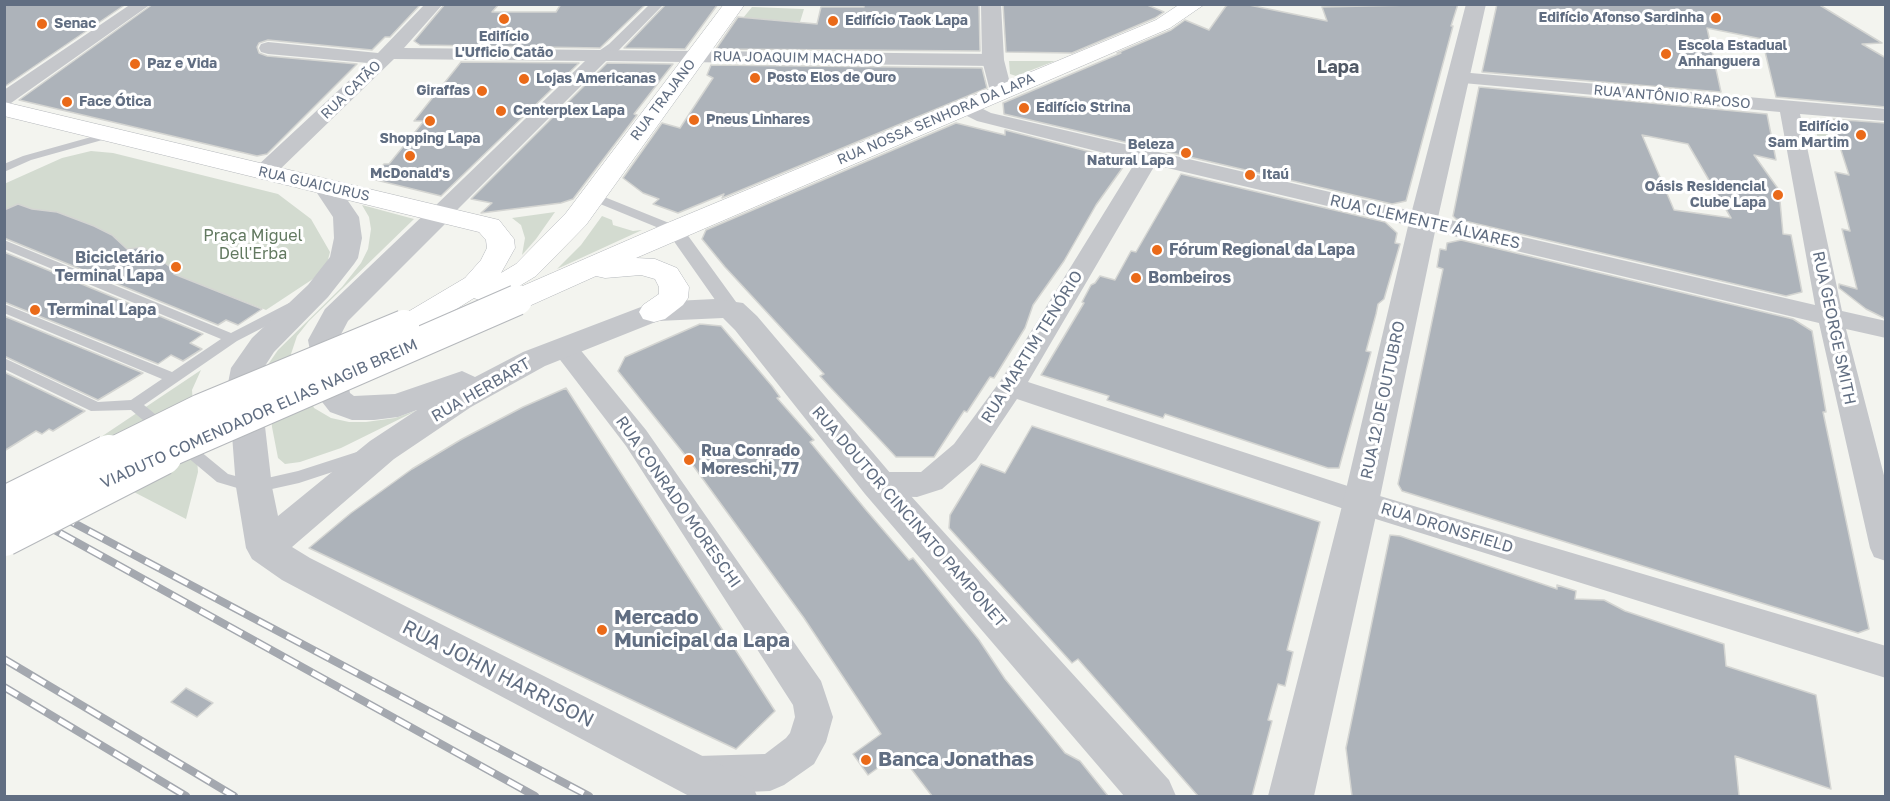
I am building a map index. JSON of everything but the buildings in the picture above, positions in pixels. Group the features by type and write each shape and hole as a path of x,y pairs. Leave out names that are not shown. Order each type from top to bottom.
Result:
{"main road":[{"name":"RUA TRAJANO","path":"521,285 566,231 735,4"},
{"name":"RUA NOSSA SENHORA DA LAPA","path":"566,279 675,230 1152,28 1195,4"},
{"name":"RUA GUAICURUS","path":"4,110 489,226 500,239 501,248 494,263 475,284 417,320"},
{"path":"417,320 521,285 566,279 615,266 656,268 670,277 674,292 671,302 654,312"},
{"name":"VIADUTO COMENDADOR ELIAS NAGIB BREIM","path":"4,536 160,456 521,285"},
{"name":"VIADUTO COMENDADOR ELIAS NAGIB BREIM","path":"4,507 201,409 417,320"}],"street":[{"path":"4,99 143,4"},
{"name":"RUA CATÃO","path":"264,172 385,56 435,4"},
{"path":"549,354 389,407 351,408 335,398 323,340 336,316 601,56 614,47 658,4"},
{"path":"991,4 993,60 1001,91"},
{"name":"RUA 12 DE OUTUBRO","path":"1291,796 1361,502 1423,222 1476,4"},
{"name":"RUA JOAQUIM MACHADO","path":"268,48 385,56 993,60"},
{"name":"RUA ANTÔNIO RAPOSO","path":"1459,78 1886,115"},
{"name":"RUA CLEMENTE ÁLVARES","path":"969,105 974,112 984,117 1886,330"},
{"name":"RUA GEORGE SMITH","path":"1789,107 1831,318 1886,548"},
{"name":"RUA MARTIM TENÓRIO","path":"878,484 917,485 931,481 965,452 1011,387 1149,157"},
{"path":"265,548 254,487 244,383 247,368 263,345 311,298 344,258 348,238 346,217 326,187"},
{"name":"RUA DOUTOR CINCINATO PAMPONET","path":"675,230 732,310 746,323 878,484 1153,796"},
{"name":"RUA HERBART","path":"265,548 382,450 459,399 549,354 654,312 709,308 732,310"},
{"name":"RUA CONRADO MORESCHI","path":"549,354 636,438 808,693 814,717 807,742 800,752 782,765 770,771 693,775"},
{"name":"RUA DRONSFIELD","path":"1011,387 1361,502 1886,662"},
{"name":"RUA JOHN HARRISON","path":"265,548 296,569 734,796"}],"lane":[{"path":"4,169 27,158 109,135"},
{"path":"592,196 675,230"},
{"path":"4,244 232,338"},
{"path":"4,363 96,407 134,405 232,338 311,298"},
{"path":"4,308 173,378"},
{"path":"134,405 224,478 254,487 299,477 382,450"}],"green space":[{"path":"752,7 804,9 800,22 743,18"},
{"path":"1009,61 1055,61 1016,76 1010,74"},
{"path":"1813,119 1885,125 1885,130 1824,124 1834,150 1820,147"},
{"name":"Praça Miguel Dell'Erba","path":"91,151 113,153 278,194 311,219 330,252 325,271 266,310 5,209 4,184 62,158"},
{"name":"Praça Miguel Dell'Erba","path":"362,205 414,219 309,321 297,336 291,354 314,408 331,418 349,422 366,422 395,418 418,410 341,448 300,462 285,464 278,458 272,427 267,366 278,350 342,287 361,263 368,249 371,229 369,217"},
{"path":"555,212 522,255 525,238 521,225 512,218"},
{"path":"602,216 612,220 613,225 633,231 642,230 557,269 581,245"},
{"path":"201,370 192,390 198,472 186,519 132,491 89,445"}],"railway":[{"path":"4,486 589,796"},
{"path":"4,502 535,796"},
{"path":"4,659 234,796"},
{"path":"4,687 186,796"}],"place":[{"name":"Edifício Afonso Sardinha","path":"1716,18"},
{"name":"Edifício L'Ufficio Catão","path":"504,19"},
{"name":"Edifício Taok Lapa","path":"833,21"},
{"name":"Senac","path":"42,24"},
{"name":"Escola Estadual Anhanguera","path":"1666,54"},
{"name":"Paz e Vida","path":"135,64"},
{"name":"Posto Elos de Ouro","path":"755,78"},
{"name":"Lojas Americanas","path":"524,79"},
{"name":"Giraffas","path":"482,91"},
{"name":"Face Ótica","path":"67,102"},
{"name":"Edifício Strina","path":"1024,108"},
{"name":"Centerplex Lapa","path":"501,111"},
{"name":"Pneus Linhares","path":"694,120"},
{"name":"Shopping Lapa","path":"430,121"},
{"name":"Edifício Sam Martim","path":"1861,135"},
{"name":"Beleza Natural Lapa","path":"1186,153"},
{"name":"McDonald's","path":"410,156"},
{"name":"Itaú","path":"1250,175"},
{"name":"Oásis Residencial Clube Lapa","path":"1778,195"},
{"name":"Fórum Regional da Lapa","path":"1157,250"},
{"name":"Bicicletário Terminal Lapa","path":"176,267"},
{"name":"Bombeiros","path":"1136,278"},
{"name":"Terminal Lapa","path":"35,310"},
{"name":"Rua Conrado Moreschi, 77","path":"689,460"},
{"name":"Mercado Municipal da Lapa","path":"602,630"},
{"name":"Banca Jonathas","path":"866,760"}],"district":[{"name":"Lapa","path":"1338,67"}]}
